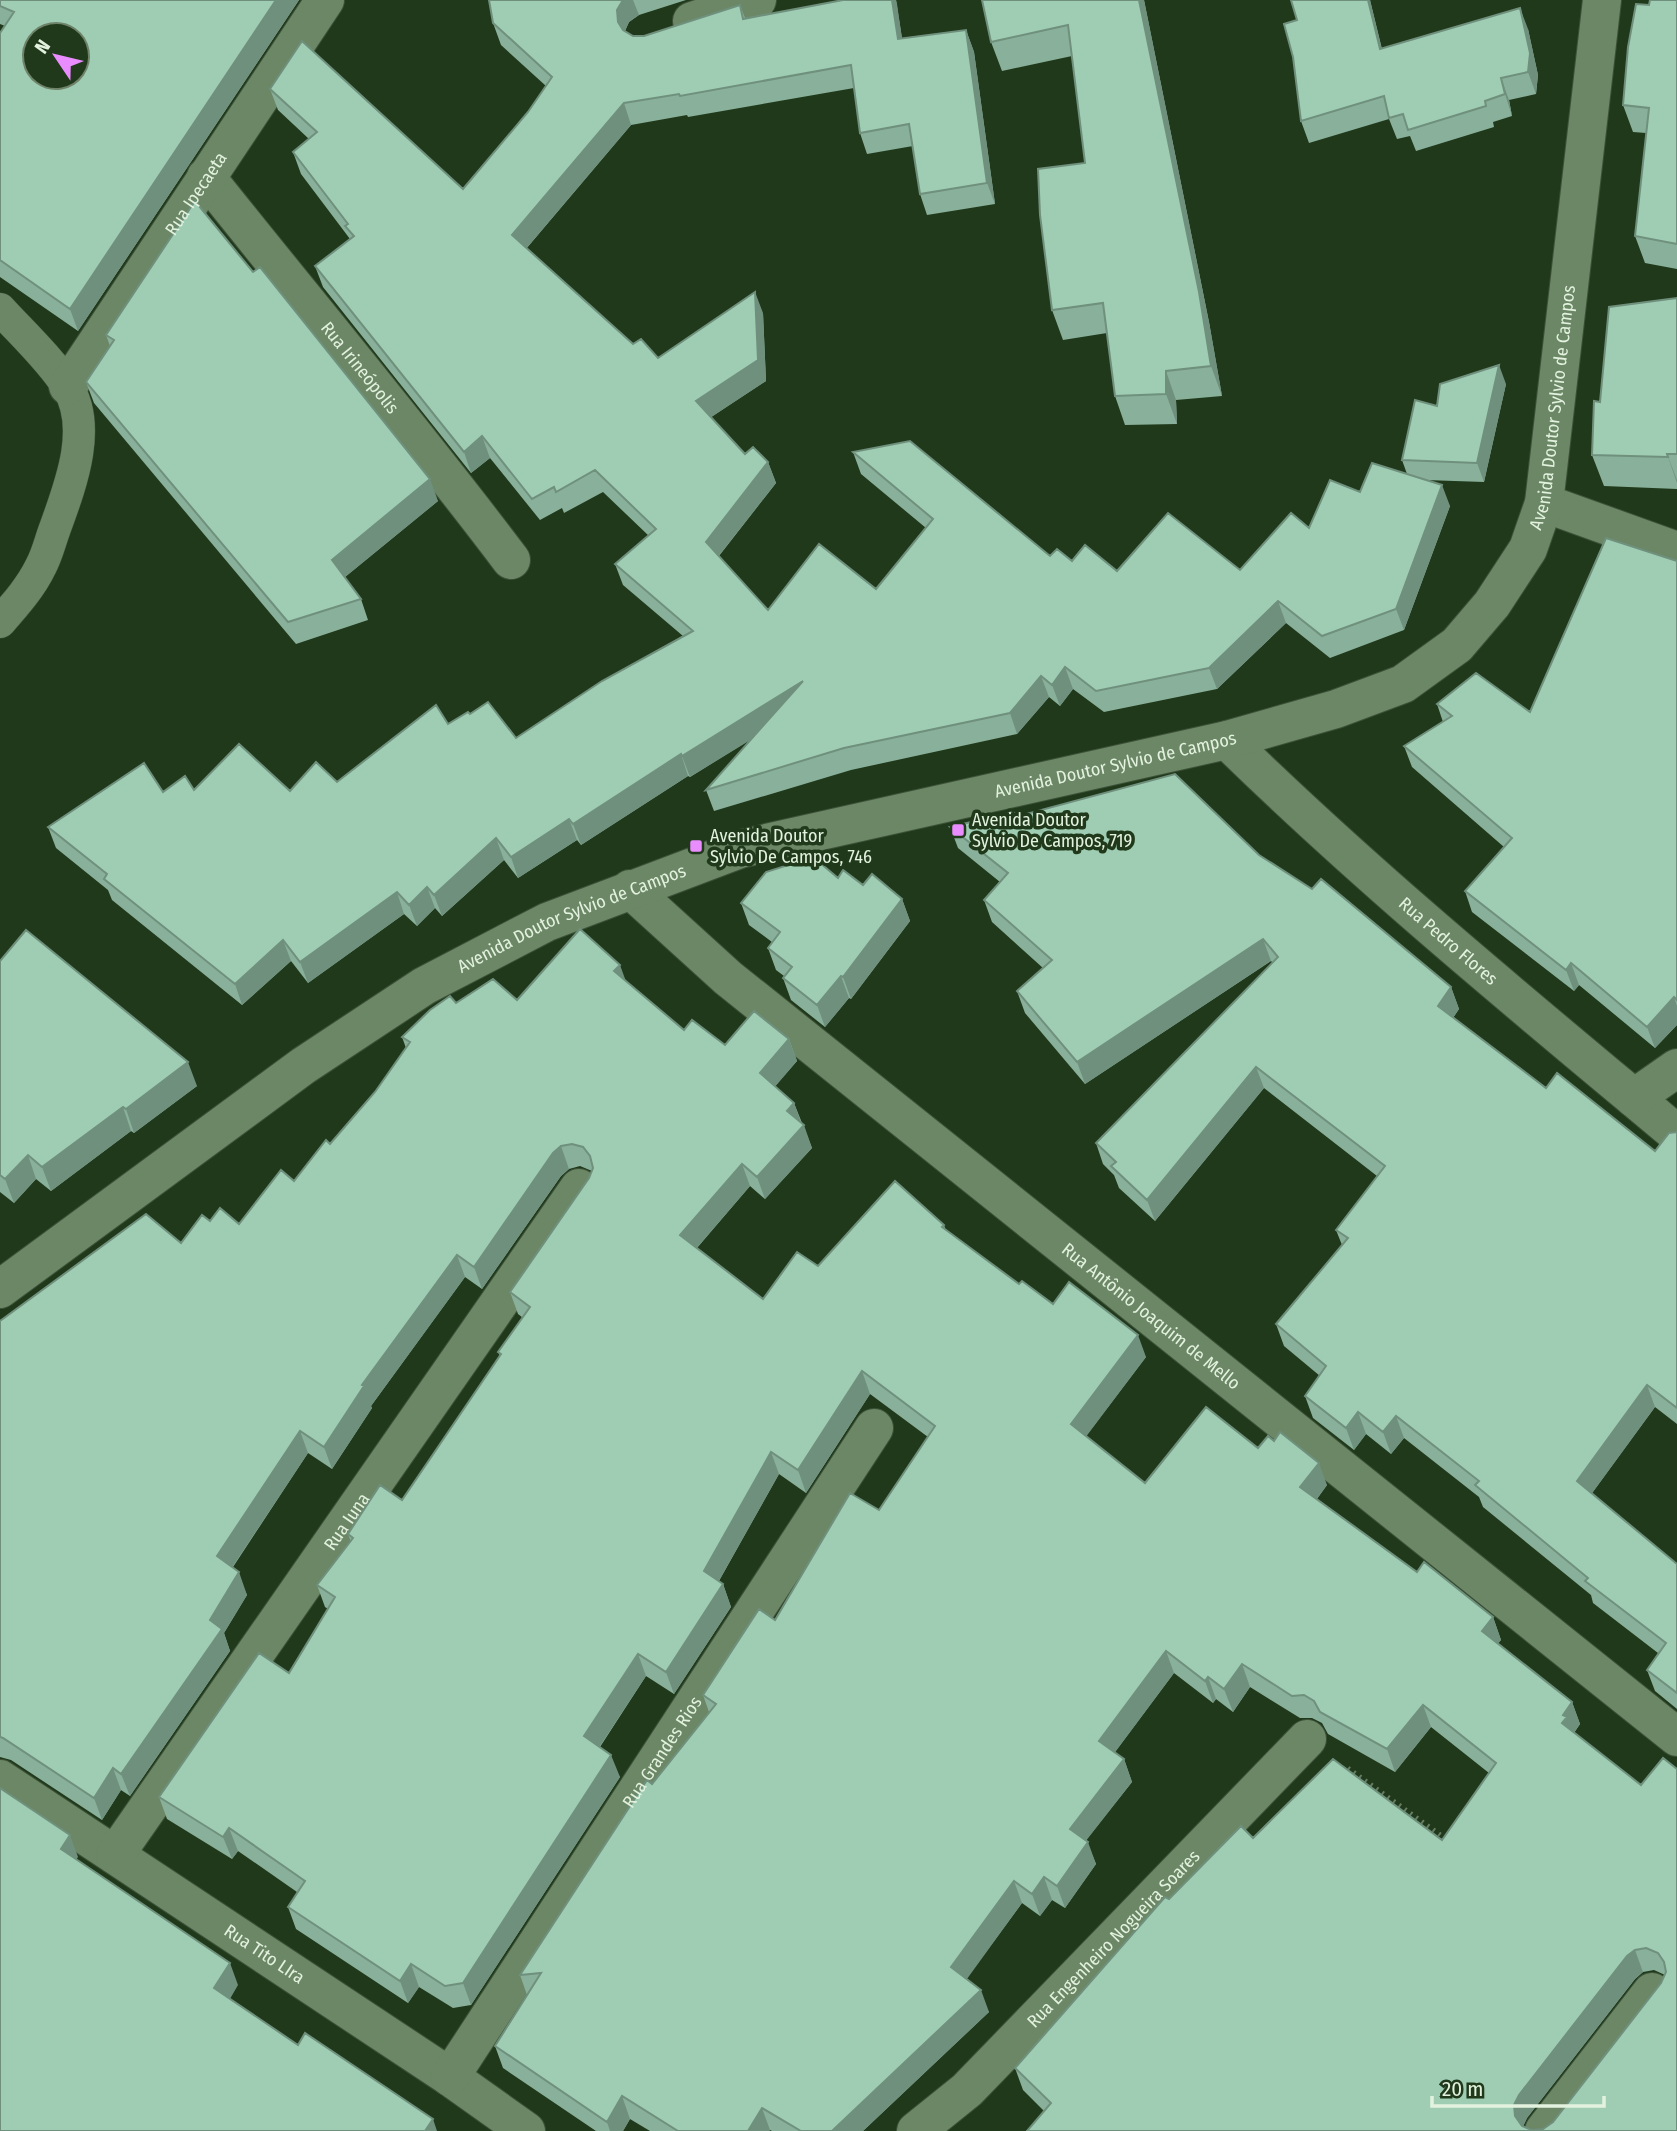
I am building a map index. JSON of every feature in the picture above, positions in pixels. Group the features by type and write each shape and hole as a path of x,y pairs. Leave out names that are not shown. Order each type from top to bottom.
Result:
{"street":[{"name":"Rua Ipecaeta","path":"68,386 325,0"},
{"path":"658,32 757,0"},
{"name":"Avenida Doutor Sylvio de Campos","path":"0,1289 303,1066 424,986 547,922 740,849 1227,740 1336,709 1403,684 1457,645 1492,604 1528,550 1544,503 1602,0"},
{"name":"Rua Irineópolis","path":"206,177 436,461 511,560"},
{"path":"1544,503 1677,551"},
{"name":"Rua Pedro Flores","path":"1227,740 1308,819 1385,887 1677,1135"},
{"name":"Rua Antônio Joaquim de Mello","path":"629,889 728,978 1677,1737"},
{"path":"1634,1098 1677,1068"},
{"name":"Rua Iuna","path":"115,1855 579,1188"},
{"name":"Rua Grandes Rios","path":"450,2077 874,1428"},
{"name":"Rua Engenheiro Nogueira Soares","path":"916,2131 967,2090 1307,1739"},
{"name":"Rua Tito LIra","path":"0,1779 450,2077 526,2131"},
{"path":"1544,2131 1652,1992"},
{"path":"963,2131 967,2090"}],"lane":[{"path":"0,309 68,386 77,408 78,452 64,505 41,566 23,595 0,622"}],"path":[{"path":"1307,1739 1453,1843"}],"building":[{"path":"0,0 276,0 70,309 0,260 0,33 14,12 0,6"},
{"path":"489,0 623,0 617,10 618,22 623,30 633,36 644,36 740,5 743,19 843,0 892,0 898,39 966,30 987,183 920,194 909,124 860,133 851,65 680,96 679,94 624,103 512,235 633,344 641,339 658,358 755,292 758,360 696,401 745,454 753,447 768,462 706,542 768,610 819,544 876,589 933,519 853,452 910,441 1050,556 1057,549 1072,561 1085,545 1117,571 1168,513 1240,570 1291,513 1309,528 1330,480 1360,492 1372,463 1442,485 1396,609 1322,636 1278,601 1209,668 1096,691 1065,667 1052,685 1041,676 1010,713 844,748 706,790 803,681 682,756 681,754 573,824 569,819 511,857 496,838 434,895 427,887 409,905 397,892 300,962 283,940 235,984 104,879 107,874 48,827 144,763 163,792 185,776 194,790 239,744 290,791 316,762 337,782 436,705 448,724 488,702 516,738 602,681 693,631 615,564 656,529 595,470 556,492 554,487 532,499 482,436 464,452 315,266 354,236 345,226 348,224 293,152 317,132 270,89 302,41 463,189 528,112 552,77 493,23"},
{"path":"982,0 1139,0 1199,292 1211,366 1166,371 1166,394 1115,396 1103,303 1052,310 1040,215 1038,169 1085,163 1068,25 991,42"},
{"path":"1291,0 1368,0 1380,49 1520,8 1530,53 1528,72 1501,78 1505,94 1485,101 1486,106 1408,130 1403,114 1389,118 1384,96 1301,121 1293,57 1284,24 1297,20"},
{"path":"1650,0 1677,0 1677,244 1635,236 1649,108 1623,105 1628,47 1636,4 1649,5"},
{"path":"195,201 253,272 260,267 430,479 332,560 361,599 288,622 86,382 114,340 106,335"},
{"path":"1677,298 1677,454 1667,454 1668,457 1592,455 1594,401 1600,402 1609,307"},
{"path":"1499,365 1477,463 1402,460 1415,400 1437,406 1440,384"},
{"path":"1606,538 1677,561 1677,1000 1674,997 1647,1027 1571,963 1566,970 1465,891 1512,838 1404,746 1452,716 1437,704 1476,673 1530,712"},
{"path":"1175,774 1259,855 1312,889 1321,879 1451,987 1438,1006 1546,1088 1557,1073 1655,1151 1669,1133 1677,1132 1677,1408 1647,1385 1577,1481 1677,1564 1677,1693 1647,1670 1666,1643 1585,1581 1588,1578 1475,1485 1479,1481 1396,1416 1383,1432 1358,1412 1346,1428 1305,1396 1326,1366 1276,1324 1348,1238 1336,1230 1385,1166 1256,1067 1147,1200 1111,1166 1116,1162 1096,1143 1278,957 1263,939 1077,1062 1017,991 1052,960 984,900 1008,873 950,827 1013,812 1019,816"},
{"path":"813,857 838,878 843,870 863,885 872,874 902,899 843,977 841,976 817,1005 783,978 792,967 768,948 780,932 741,903 766,872"},
{"path":"580,929 620,965 614,971 684,1030 692,1020 725,1045 754,1011 789,1039 760,1073 794,1103 787,1111 804,1125 757,1177 742,1164 680,1235 763,1299 797,1252 818,1266 895,1181 944,1225 942,1227 1019,1284 1022,1281 1053,1304 1069,1282 1138,1335 1071,1424 1145,1483 1206,1407 1258,1448 1268,1436 1274,1441 1280,1432 1319,1463 1300,1487 1417,1572 1424,1562 1493,1617 1482,1631 1572,1702 1563,1715 1567,1717 1562,1723 1641,1785 1663,1758 1677,1769 1677,2131 1027,2131 1051,2103 1015,2068 1165,1897 1169,1899 1241,1826 1253,1838 1333,1759 1442,1840 1496,1763 1423,1705 1387,1749 1320,1712 1314,1701 1304,1695 1292,1696 1242,1664 1224,1689 1208,1677 1205,1681 1166,1651 1099,1741 1124,1759 1070,1829 1088,1842 1057,1886 1044,1877 1032,1894 1014,1881 951,1967 981,1990 832,2131 801,2131 762,2108 748,2131 678,2131 622,2096 607,2122 495,2046 541,1973 520,1975 647,1780 652,1784 716,1704 703,1695 759,1609 775,1620 850,1493 879,1510 935,1426 862,1371 798,1470 771,1452 704,1571 723,1584 666,1672 638,1654 584,1736 611,1755 463,1983 445,1986 411,1964 400,1981 288,1907 305,1881 229,1828 223,1837 159,1797 259,1653 289,1673 335,1597 317,1585 353,1538 348,1534 380,1485 402,1500 501,1354 498,1352 530,1307 510,1292 589,1178 593,1168 590,1156 583,1147 572,1144 561,1146 553,1153 474,1267 457,1255 362,1385 364,1386 324,1447 300,1431 217,1556 239,1572 210,1620 222,1629 121,1774 113,1768 94,1798 0,1737 0,1321 146,1214 181,1243 202,1215 210,1221 220,1208 239,1224 281,1170 294,1181 326,1140 330,1144 375,1092 410,1042 402,1037 430,1010 450,996 456,1003 493,979 517,1000","holes":["1646,1948 1658,1953 1666,1972 1661,1983 1553,2122 1543,2129 1532,2130 1522,2126 1515,2116 1514,2105 1519,2095 1627,1956 1635,1950"]},
{"path":"26,930 188,1062 42,1167 28,1155 5,1179 0,1175 0,961"},
{"path":"0,1788 70,1835 61,1849 230,1963 214,1988 298,2045 305,2033 433,2119 425,2131 0,2131"}],"place":[{"name":"Avenida Doutor Sylvio De Campos, 719","path":"958,830"},
{"name":"Avenida Doutor Sylvio De Campos, 746","path":"696,846"}]}
